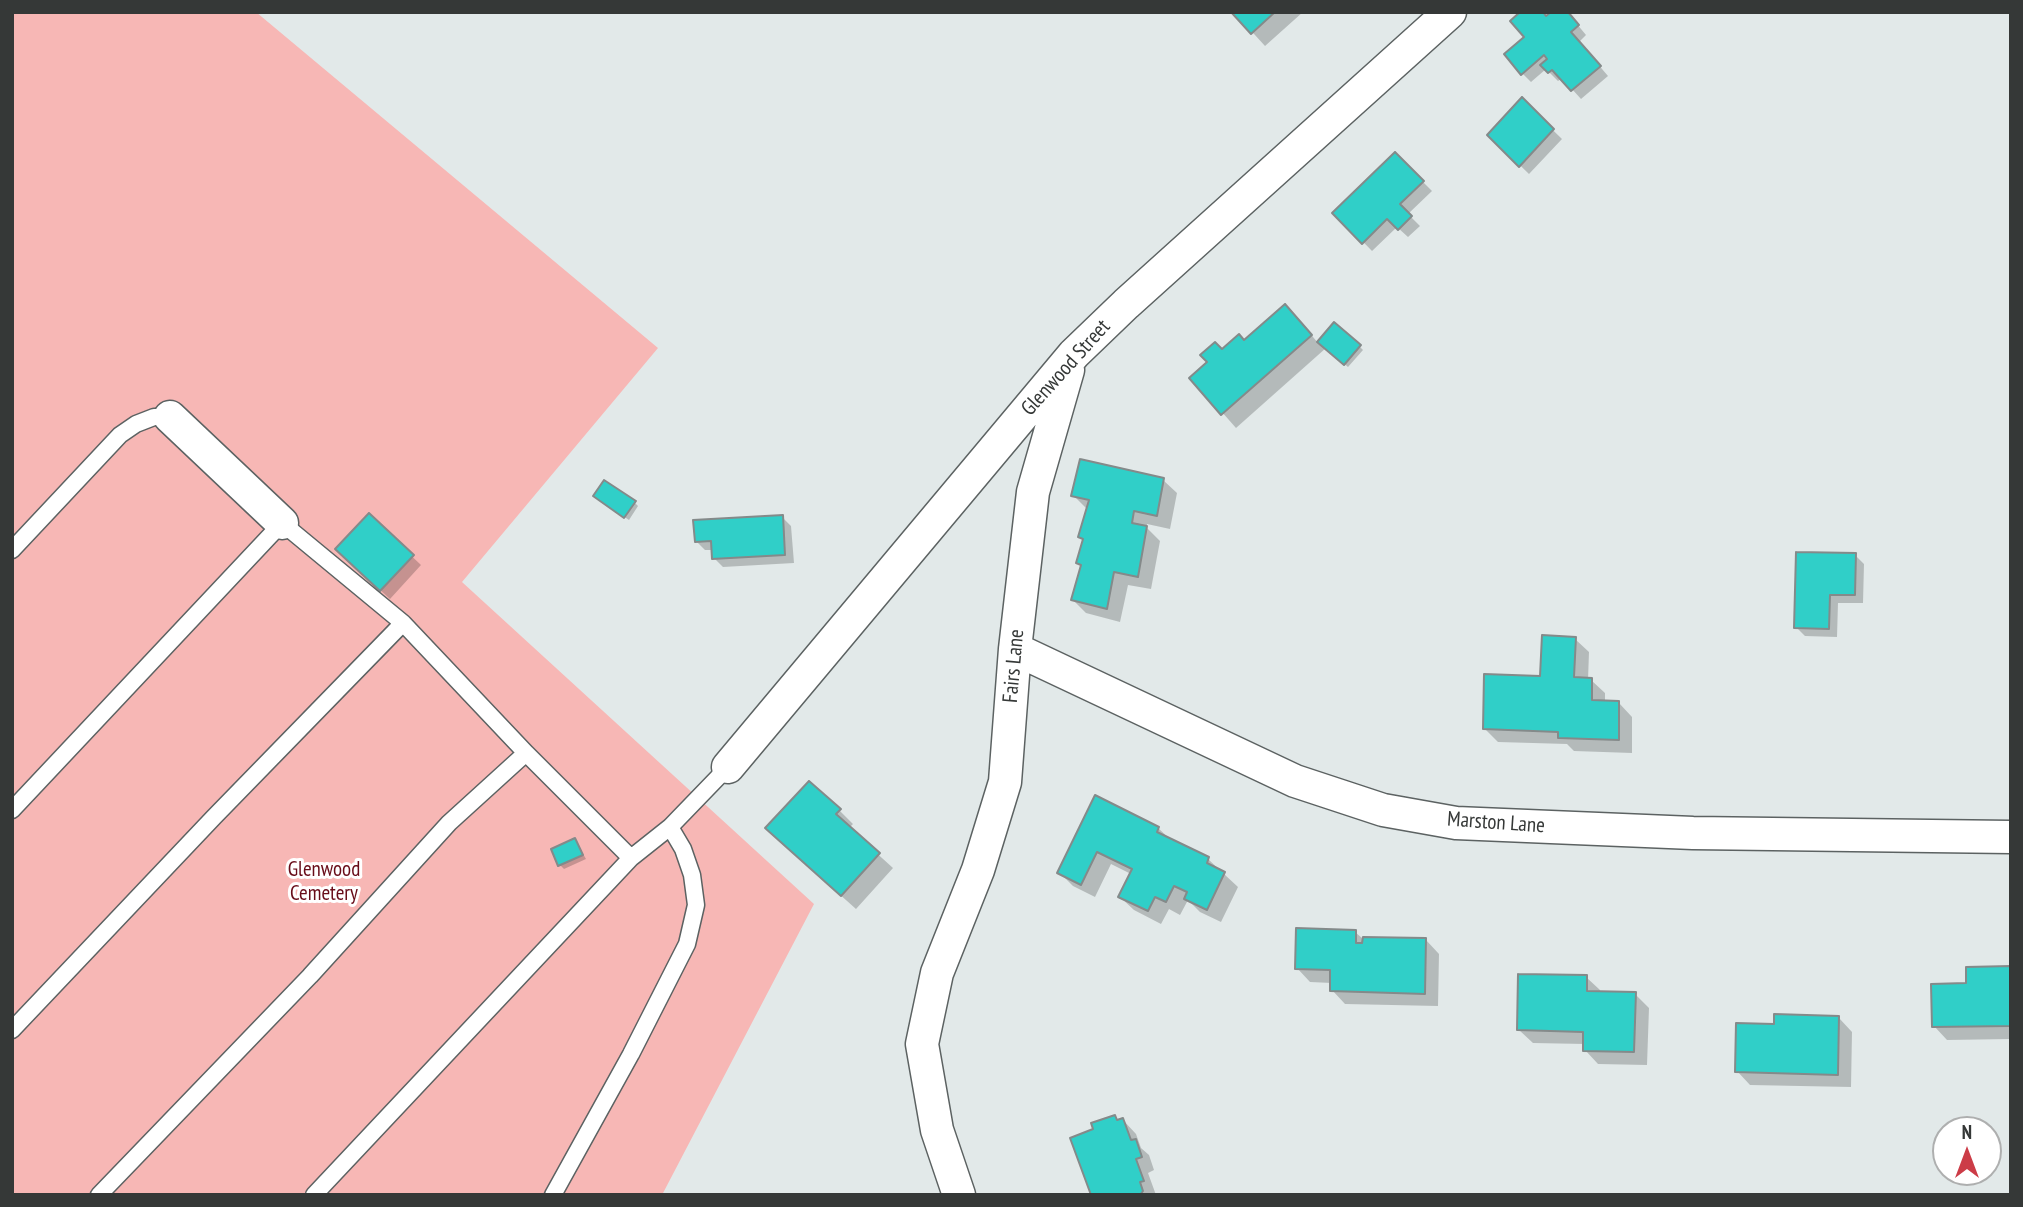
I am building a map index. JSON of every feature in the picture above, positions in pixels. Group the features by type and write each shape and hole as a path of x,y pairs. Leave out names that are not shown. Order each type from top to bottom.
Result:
{"street":[{"name":"Glenwood Street","path":"728,767 1074,354 1450,12"},
{"name":"Fairs Lane","path":"958,1195 937,1130 922,1044 937,973 978,870 1005,782 1015,649 1033,492 1061,389 1074,354"},
{"path":"170,417 282,523"},
{"name":"Marston Lane","path":"1015,649 1294,781 1383,810 1456,823 1680,833 2011,837"}],"lane":[{"path":"12,550 120,435 136,424 154,417 170,417"},
{"path":"12,810 282,523 403,623 526,753 631,858"},
{"path":"12,1031 214,817 403,623"},
{"path":"100,1195 310,976 449,823 526,753"},
{"path":"314,1195 631,858 670,827 728,767"},
{"path":"553,1195 631,1054 687,944 696,905 692,875 683,849 670,827"}],"green space":[{"name":"Glenwood Cemetery","path":"12,12 256,12 658,348 462,582 814,904 662,1195 12,1195"}],"building":[{"path":"1231,12 1275,12 1251,34"},
{"path":"1520,12 1543,12 1546,16 1551,12 1568,12 1579,25 1571,32 1601,66 1571,91 1552,70 1548,73 1540,65 1547,59 1544,55 1521,75 1504,54 1524,37 1510,21"},
{"path":"1522,97 1554,129 1519,167 1487,135"},
{"path":"1395,152 1424,181 1400,204 1412,216 1398,230 1387,219 1362,244 1332,213"},
{"path":"1285,304 1312,335 1221,415 1189,378 1207,362 1200,355 1215,342 1222,349 1239,334 1244,340"},
{"path":"1334,322 1361,345 1344,365 1317,342"},
{"path":"1080,459 1164,478 1157,516 1134,511 1132,523 1147,526 1138,577 1114,572 1107,609 1071,600 1081,565 1076,563 1083,539 1078,537 1089,500 1071,496"},
{"path":"604,480 636,501 624,518 593,496"},
{"path":"369,513 414,555 380,591 335,549"},
{"path":"783,515 785,555 712,559 711,541 695,542 693,520"},
{"path":"1796,552 1856,553 1855,595 1830,595 1829,629 1794,628"},
{"path":"1542,635 1576,637 1574,677 1592,678 1592,700 1619,701 1619,740 1558,738 1558,732 1483,729 1484,674 1540,676"},
{"path":"809,781 841,809 836,814 880,853 841,896 765,828"},
{"path":"1095,795 1159,827 1157,832 1209,857 1207,863 1225,872 1207,910 1184,899 1187,892 1174,886 1166,902 1155,897 1148,911 1118,897 1132,869 1097,852 1081,885 1057,873"},
{"path":"575,838 583,855 558,866 551,849"},
{"path":"1296,928 1356,930 1356,943 1362,943 1363,937 1426,938 1425,994 1330,991 1330,970 1295,969"},
{"path":"2011,966 2011,1026 1932,1027 1931,984 1966,983 1966,967"},
{"path":"1518,974 1587,975 1587,991 1636,992 1634,1052 1583,1051 1583,1032 1517,1030"},
{"path":"1774,1014 1839,1016 1838,1075 1735,1072 1736,1023 1774,1024"},
{"path":"1115,1115 1117,1120 1123,1118 1131,1140 1136,1139 1142,1157 1136,1159 1144,1181 1140,1182 1143,1191 1140,1195 1091,1195 1070,1138 1093,1129 1091,1123"}]}
